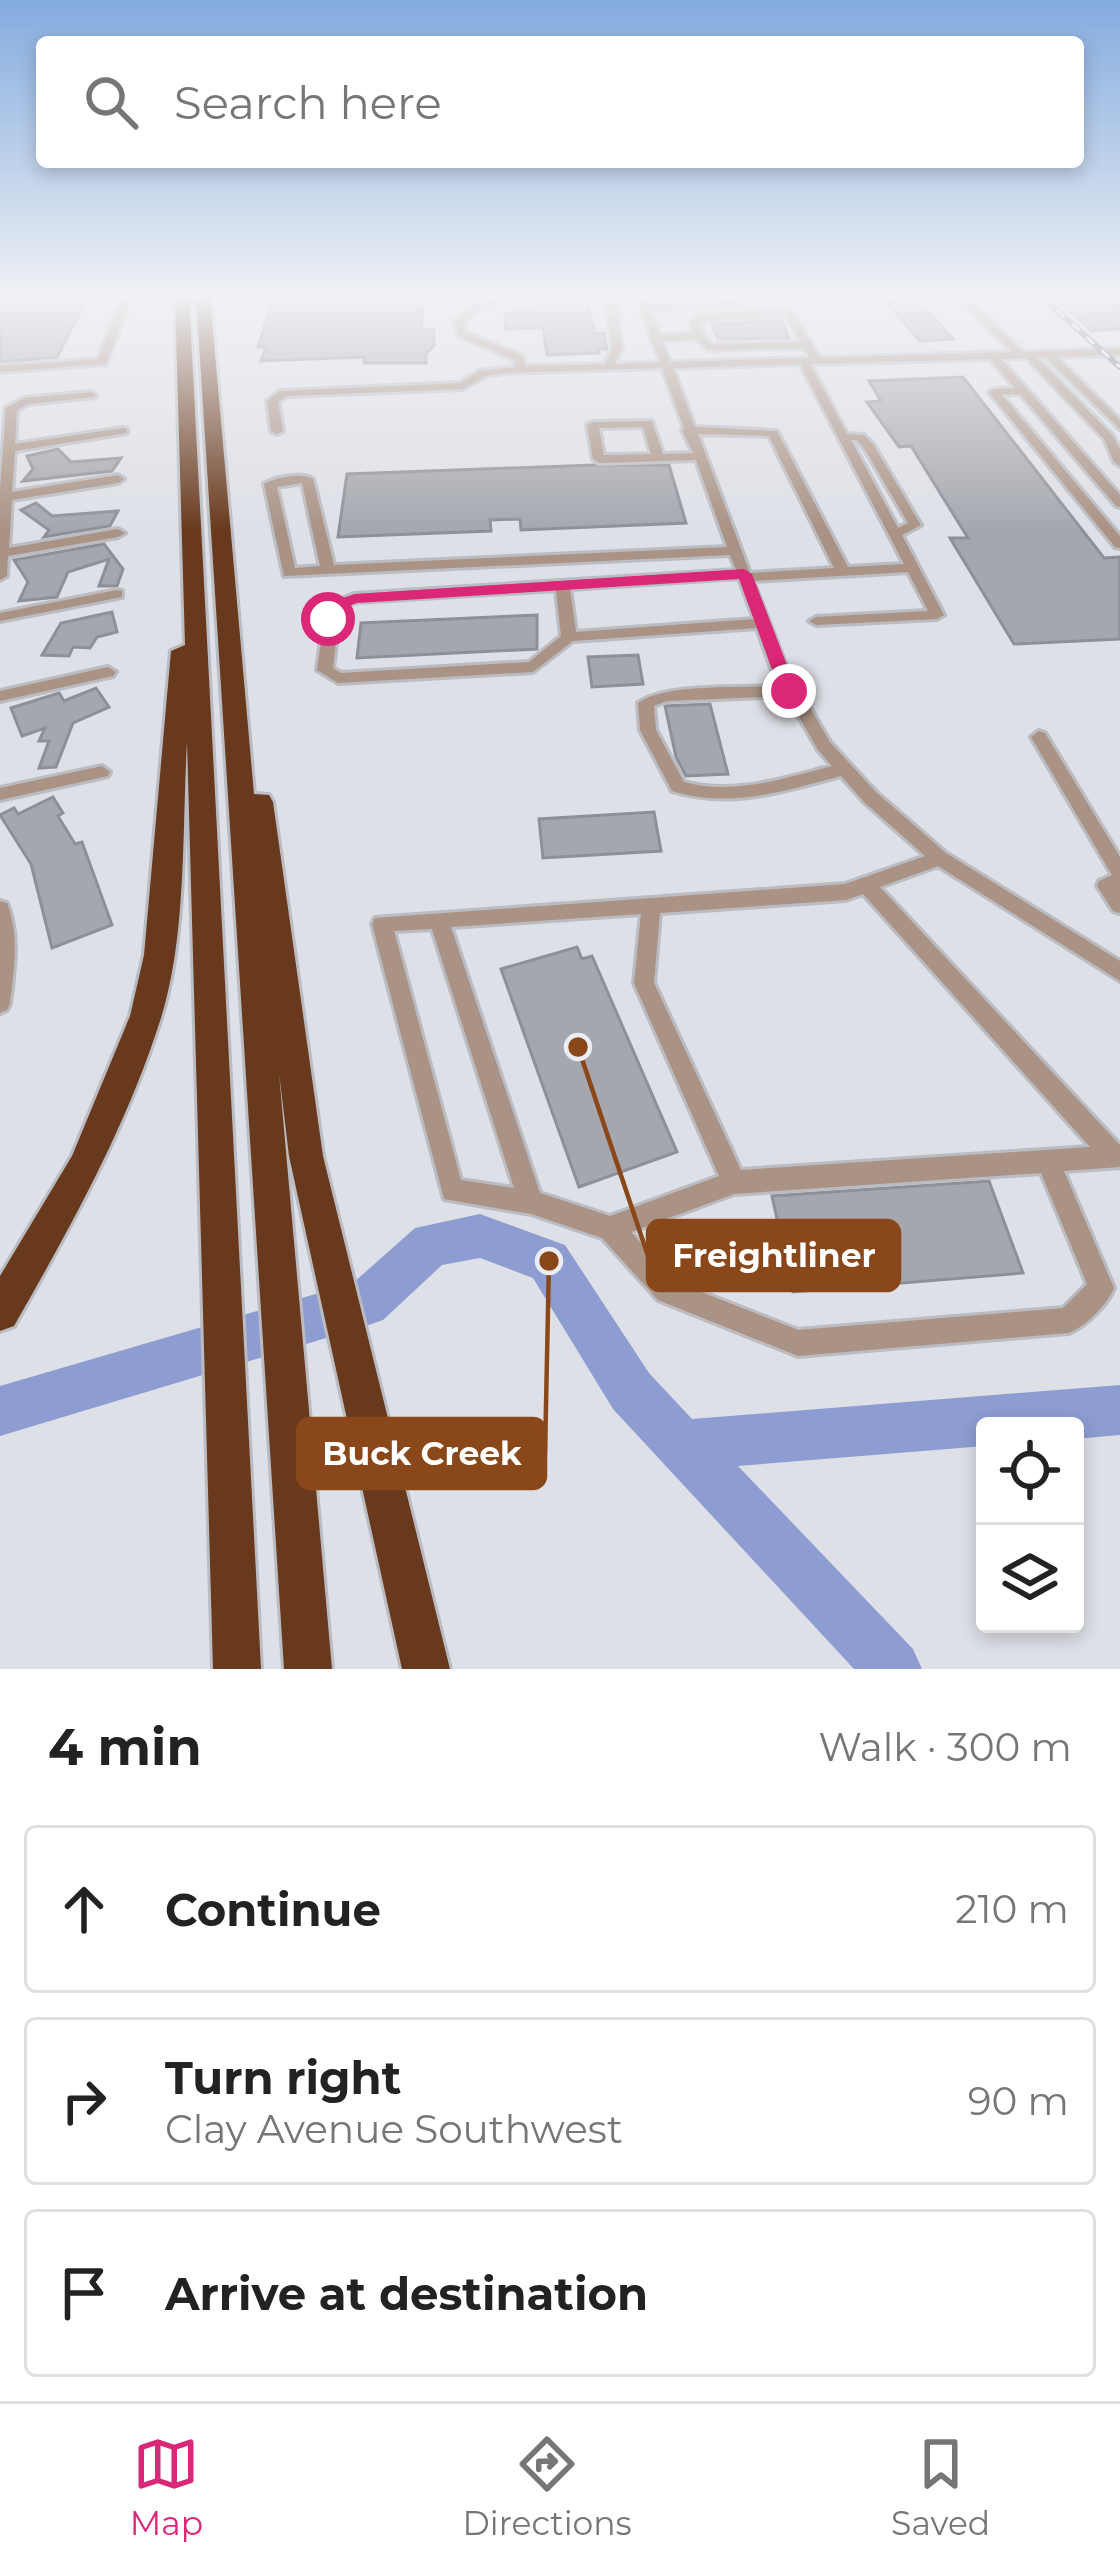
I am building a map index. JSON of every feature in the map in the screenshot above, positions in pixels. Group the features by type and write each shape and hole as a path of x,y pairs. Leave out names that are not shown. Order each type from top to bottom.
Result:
{"highway":[{"path":"185,375 237,1669"},
{"path":"209,375 308,1669"},
{"path":"0,1312 86,1168 116,1101 152,992 191,539"},
{"path":"232,654 262,816 306,1156 426,1669"}],"street":[{"path":"277,431 272,400 284,393 462,386 480,375"},
{"path":"667,375 789,691 843,769 940,858 1120,972"},
{"path":"816,375 842,436 938,615 816,621"},
{"path":"1010,375 1120,503"},
{"path":"1045,375 1109,438 1118,457 1045,457"},
{"path":"1069,375 1120,426"},
{"path":"1024,392 994,392 1120,544"},
{"path":"0,577 10,414 21,402 91,394"},
{"path":"658,457 648,423 592,425 599,459 698,456"},
{"path":"688,430 735,428 773,433 843,572"},
{"path":"6,440 123,431"},
{"path":"842,436 860,437 869,446 915,525 894,534"},
{"path":"7,497 118,479"},
{"path":"328,569 307,479 270,484 289,573 735,551"},
{"path":"2,553 118,532"},
{"path":"764,622 569,637 533,668 338,678 325,670 333,606 355,598 912,568"},
{"path":"562,585 569,637"},
{"path":"0,617 118,594"},
{"path":"0,696 108,672"},
{"path":"789,691 665,696 646,704 644,719 678,787 694,794 740,791 843,769"},
{"path":"1040,737 1120,877 1106,886 1120,905"},
{"path":"0,794 102,772"},
{"path":"940,858 867,886 772,901 382,924 452,1191 531,1202 610,1228 667,1291 798,1343 1070,1320 1101,1288 1047,1160"},
{"path":"867,886 1117,1156"},
{"path":"651,908 644,983 734,1182"},
{"path":"0,909 8,937 0,1004"},
{"path":"439,921 531,1202"},
{"path":"610,1228 734,1182 1117,1156"}],"building":[{"path":"963,377 1104,558 1120,557 1120,639 1014,644 950,538 968,538 911,446 899,447 867,402 881,401 869,381"},
{"path":"58,449 71,462 121,458 112,471 23,481 33,469 27,456"},
{"path":"669,465 686,523 521,530 520,519 490,520 491,531 338,537 347,474"},
{"path":"36,503 52,516 118,511 110,526 44,537 49,530 21,510"},
{"path":"104,544 123,569 117,586 99,586 109,559 68,572 57,597 19,601 28,582 14,560"},
{"path":"112,612 117,632 97,637 90,648 73,647 69,656 42,655 61,623"},
{"path":"537,615 537,649 357,658 361,623"},
{"path":"638,655 643,684 592,687 588,657"},
{"path":"96,688 109,707 73,723 56,767 39,768 49,741 39,741 45,728 22,736 11,708 59,693 64,701"},
{"path":"710,704 728,774 686,776 676,757 665,706"},
{"path":"53,797 75,844 82,842 112,925 52,948 31,864 0,815 14,808 18,814"},
{"path":"654,812 661,851 543,858 539,819"},
{"path":"577,947 582,959 592,956 677,1152 579,1187 501,969"},
{"path":"989,1181 1023,1273 793,1292 772,1196"}],"waterway":[{"path":"0,1411 366,1303 431,1244 480,1236 549,1261 631,1391 893,1669"},
{"path":"687,1445 1120,1410"}],"place":[{"name":"Freightliner","path":"578,1047"},
{"name":"Buck Creek","path":"549,1261"}],"route":[{"path":"328,619 333,606 355,598 744,574 789,691"}]}
